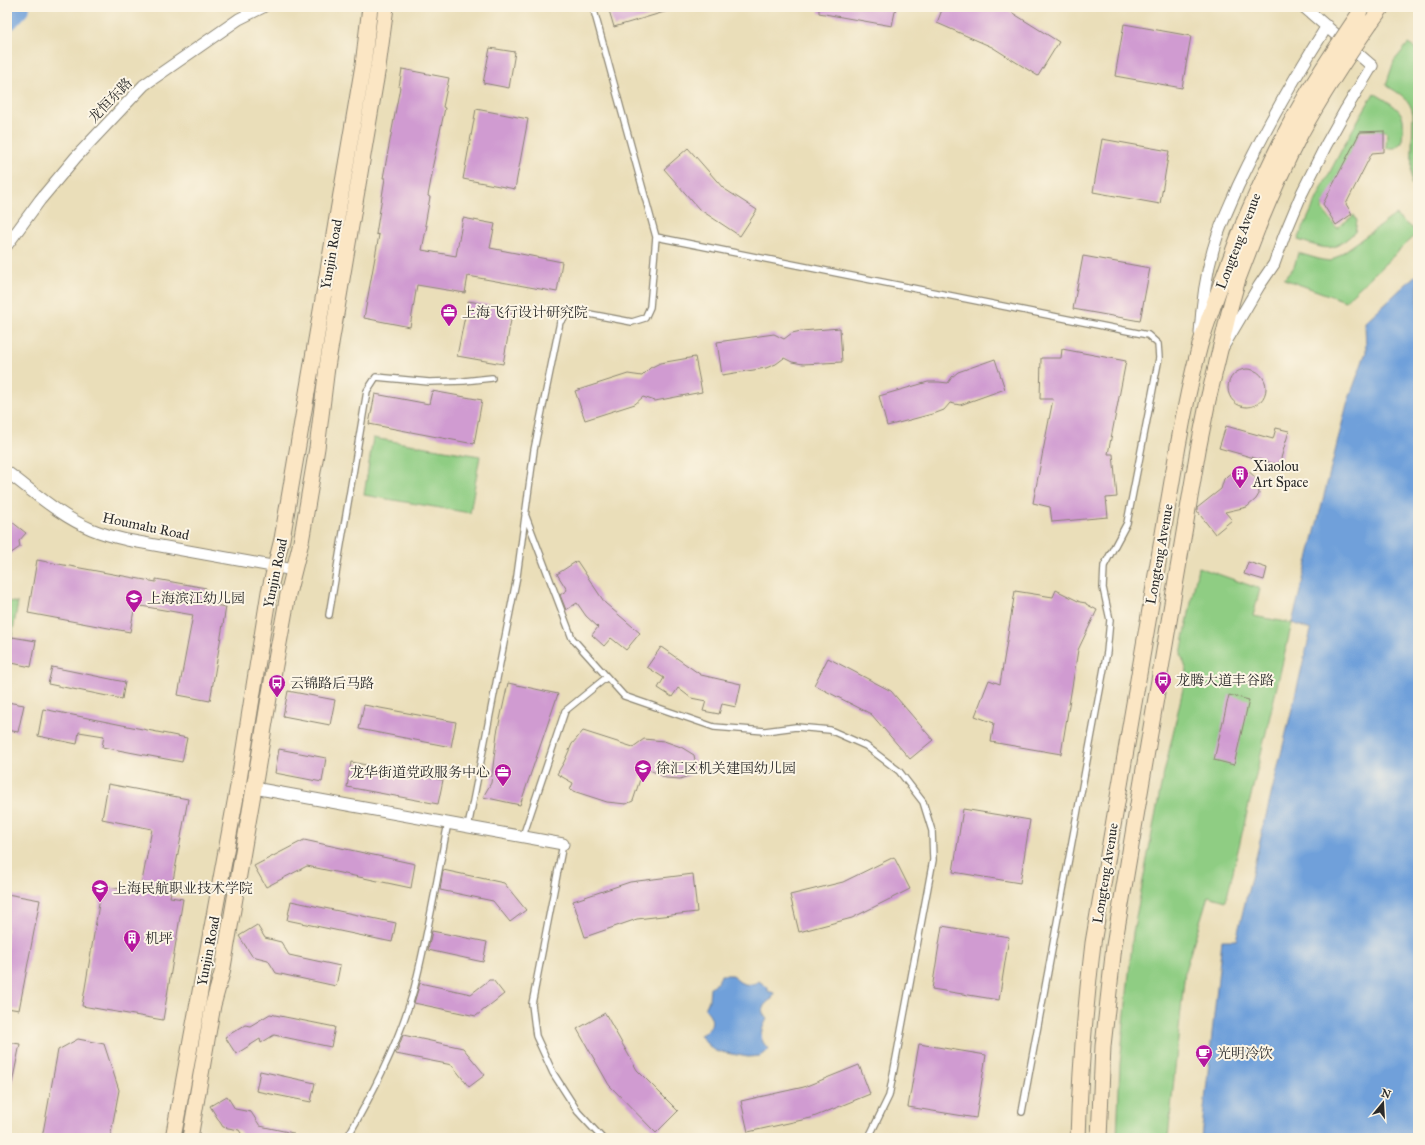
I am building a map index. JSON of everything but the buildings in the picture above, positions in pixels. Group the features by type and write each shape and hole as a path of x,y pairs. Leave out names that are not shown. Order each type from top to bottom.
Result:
{"main road":[{"name":"Yunjin Road","path":"173,1138 237,794 269,592 282,539 356,104 370,7"},
{"name":"Yunjin Road","path":"190,1138 213,1005 222,973 268,698 288,594 301,542 317,448 328,367 378,67 386,7"},
{"name":"Longteng Avenue","path":"1099,1138 1103,1046 1114,946 1198,450 1220,352 1251,224 1265,174 1289,126 1334,50 1364,7"},
{"name":"Longteng Avenue","path":"1078,1138 1082,1044 1093,943 1178,446 1200,347 1208,322 1251,224 1278,180 1308,120 1346,58 1382,7"}],"street":[{"name":"龙恒东路","path":"7,245 40,200 76,157 144,85 239,19 263,7"},
{"path":"1220,352 1259,286 1274,264 1302,193 1346,109 1372,66 1304,7"},
{"path":"1200,347 1201,312 1208,273 1217,237 1226,214 1272,117 1327,26"},
{"name":"Houmalu Road","path":"7,472 64,514 90,529 107,535 126,540 294,570"},
{"path":"254,788 563,844"}],"lane":[{"path":"468,826 517,576 534,450 560,322 568,314 579,312 632,322 645,318 650,306 656,237 593,7"},
{"path":"656,237 1148,335 1158,344 1159,358 1127,523 1104,566 1103,588 1110,620 1107,652 1022,1112"},
{"path":"328,615 367,391 376,377 429,382 464,381 492,378"},
{"path":"525,514 572,638 624,696 714,727 765,732 796,727 830,730 866,746 899,771 923,802 932,831 933,860 889,1096 871,1133 866,1138"},
{"path":"523,836 564,712 607,677"},
{"path":"347,1138 392,1050 414,990 448,823"},
{"path":"563,844 532,1004 536,1036 553,1073 578,1112 602,1138"}],"green space":[{"path":"1408,44 1418,50 1418,187 1411,184 1412,109 1404,97 1386,85 1394,61"},
{"path":"1374,93 1395,107 1402,115 1402,142 1395,148 1386,148 1387,131 1361,130 1322,209 1337,228 1354,215 1357,221 1355,232 1340,244 1328,248 1298,240 1333,165"},
{"path":"1395,215 1418,233 1345,301 1284,279 1294,267 1298,253 1331,261"},
{"path":"373,438 480,456 470,513 364,495"},
{"path":"1198,567 1260,589 1253,616 1292,623 1226,901 1208,896 1185,970 1168,1138 1117,1138 1120,1064 1133,933 1160,791 1187,671 1181,654"},
{"path":"7,601 18,603 7,663"}],"water":[{"path":"1418,273 1418,1138 1201,1138 1222,940 1236,940 1311,630 1292,623 1347,404 1366,352 1365,322"},
{"path":"721,975 733,975 738,981 745,984 752,984 759,981 768,988 768,991 774,993 772,999 764,1005 763,1008 763,1013 767,1019 761,1035 763,1042 769,1049 760,1056 748,1057 715,1051 700,1035 708,1030 712,1023 708,1012 705,1009 709,1000 710,987 717,982"}],"waterway":[{"path":"7,19 18,7"}],"place":[{"name":"上海飞行设计研究院","path":"449,327"},
{"name":"Xiaolou Art Space","path":"1240,489"},
{"name":"上海滨江幼儿园","path":"134,613"},
{"name":"龙腾大道丰谷路","path":"1163,695"},
{"name":"云锦路后马路","path":"277,698"},
{"name":"徐汇区机关建国幼儿园","path":"643,783"},
{"name":"龙华街道党政服务中心","path":"503,787"},
{"name":"上海民航职业技术学院","path":"100,903"},
{"name":"机坪","path":"132,953"},
{"name":"光明冷饮","path":"1204,1068"}]}
